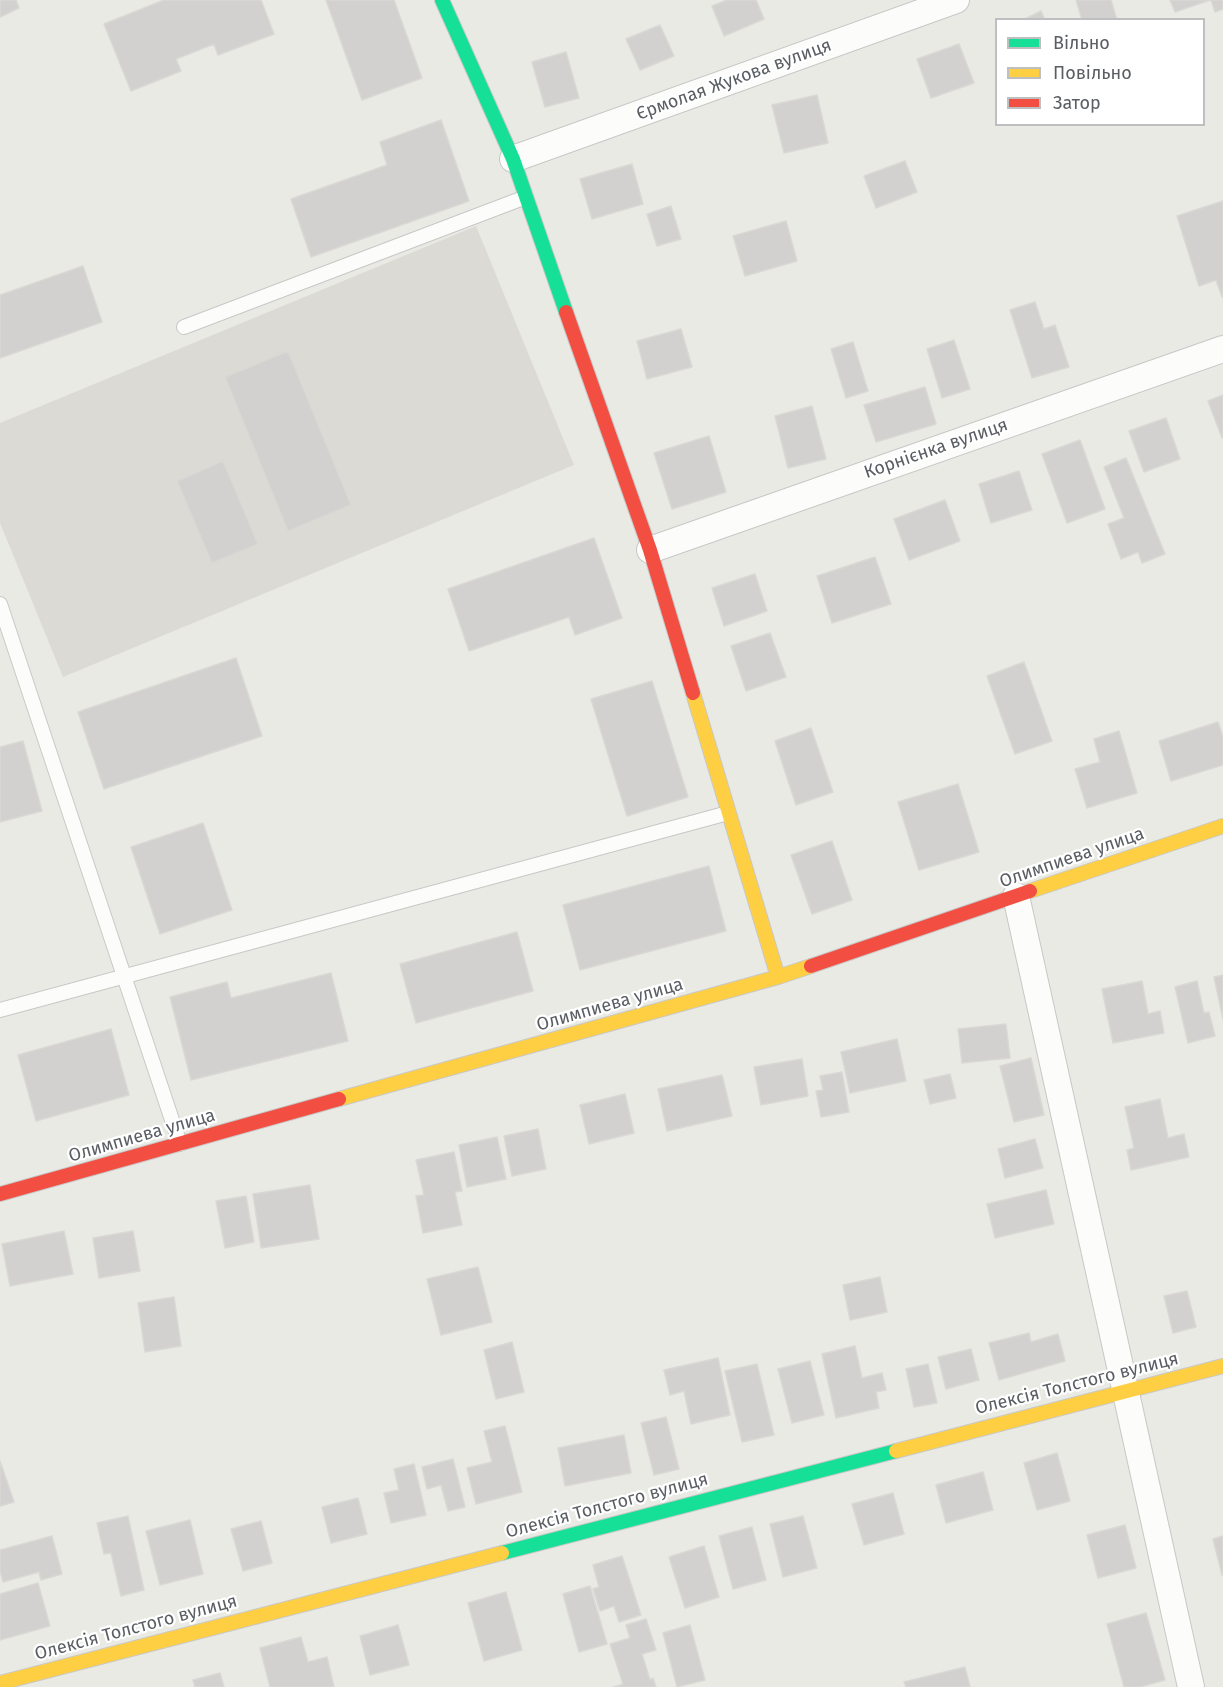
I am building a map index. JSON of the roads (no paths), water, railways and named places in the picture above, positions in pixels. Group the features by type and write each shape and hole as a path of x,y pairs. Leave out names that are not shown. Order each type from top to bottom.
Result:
{"street":[{"path":"442,0 513,159 650,550 778,977"},
{"name":"Єрмолая Жукова вулиця","path":"513,159 956,0"},
{"name":"Корнієнка вулиця","path":"650,550 1223,349"},
{"name":"Олимпиева улица","path":"0,1194 778,977 1223,826"},
{"path":"1016,896 1191,1687"},
{"name":"Олексія Толстого вулиця","path":"0,1683 1126,1389 1223,1366"}],"lane":[{"path":"184,327 526,197"},
{"path":"0,603 180,1144"},
{"path":"0,1010 728,813"}]}
